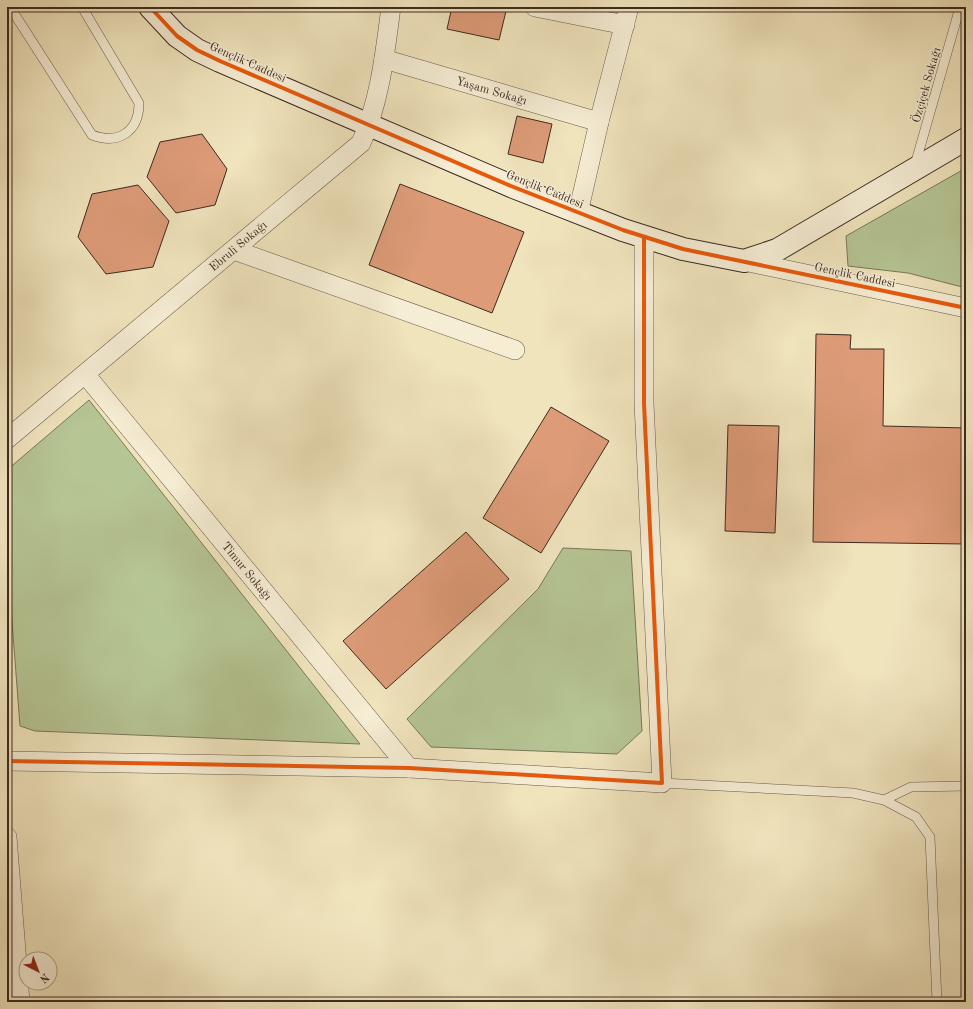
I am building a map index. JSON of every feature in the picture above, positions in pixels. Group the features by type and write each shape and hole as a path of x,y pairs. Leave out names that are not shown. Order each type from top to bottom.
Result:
{"street":[{"name":"Gençlik Caddesi","path":"150,7 177,36 197,50 369,126 511,186 623,230 683,248 966,308"},
{"name":"Ebruli Sokağı","path":"7,439 361,143 369,126 384,59 390,7"},
{"path":"535,7 627,16 599,122 578,213"},
{"name":"Yaşam Sokağı","path":"384,59 599,122"},
{"path":"744,261 777,250 966,139"},
{"path":"7,761 409,768 662,783 644,403 644,237"},
{"path":"234,250 515,350"},
{"name":"Timur Sokağı","path":"85,374 409,768"},
{"path":"7,837 20,1002"}],"lane":[{"path":"10,7 92,135 110,139 119,137 127,133 133,127 137,120 139,104 82,7"},
{"name":"Özçiçek Sokağı","path":"914,169 960,7"},
{"path":"662,783 853,793 884,800 916,817 930,837 937,1002"},
{"path":"884,800 911,787 966,786"}],"green space":[{"path":"966,168 966,288 908,273 848,266 846,236"},
{"path":"89,400 360,744 35,731 20,726 7,556 7,470"},
{"path":"563,548 631,551 642,731 617,754 431,747 407,719 538,589"}],"building":[{"path":"452,7 507,7 499,40 447,29"},
{"path":"517,116 552,124 543,163 508,154"},
{"path":"202,134 227,169 215,205 176,213 147,177 160,142"},
{"path":"400,184 524,232 492,313 369,265"},
{"path":"138,185 169,221 153,267 106,274 78,237 92,194"},
{"path":"816,334 851,335 850,349 884,349 883,426 966,428 966,544 813,542"},
{"path":"551,407 609,441 541,553 483,518"},
{"path":"728,425 779,426 775,533 725,531"},
{"path":"466,532 509,579 386,689 343,641"}],"cycle path":[{"path":"150,7 177,36 197,50 220,61 511,186 623,230 683,249 966,308"},
{"path":"7,761 409,768 662,783 644,403 644,237"}]}
